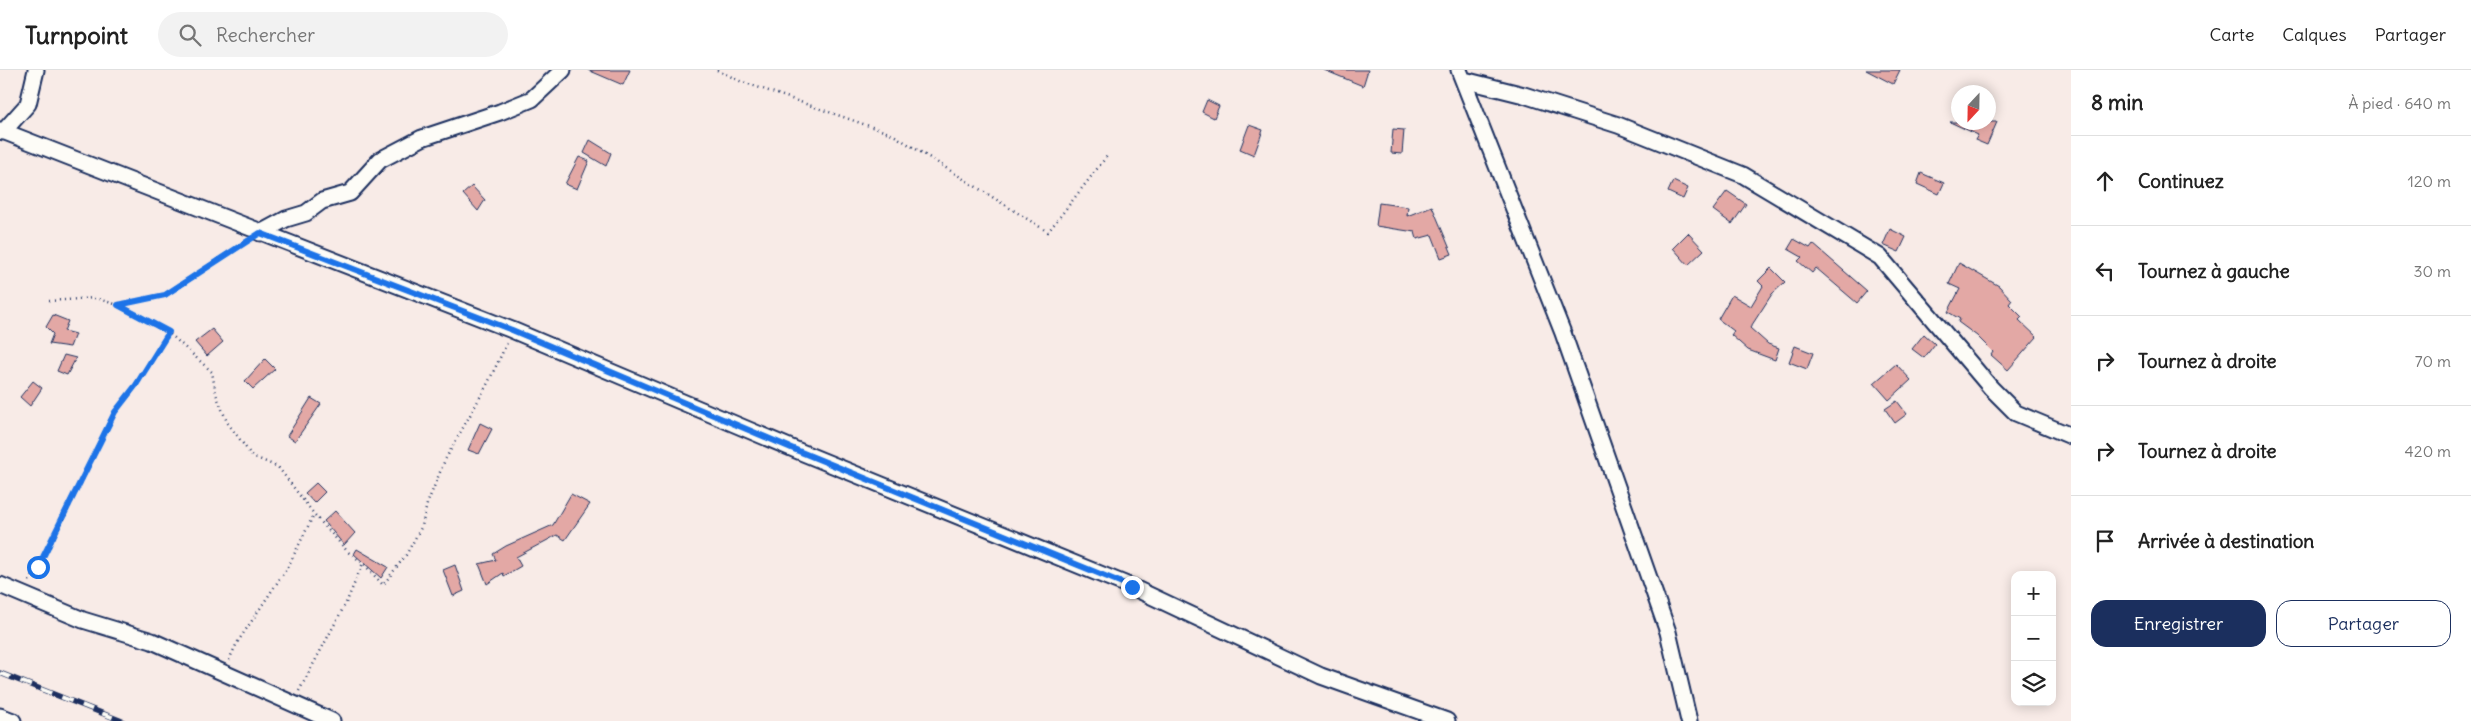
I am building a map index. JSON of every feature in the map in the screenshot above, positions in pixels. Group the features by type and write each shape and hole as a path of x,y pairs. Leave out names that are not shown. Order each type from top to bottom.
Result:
{"street":[{"path":"36,70 28,104 2,131 512,330 796,450 1132,587 1321,676 1447,721"},
{"path":"260,233 286,219 306,213 322,201 350,193 380,160 422,138 500,112 532,99 563,70"},
{"path":"1462,75 1618,125 1743,175 1880,257 1991,388 2016,413 2071,436"},
{"path":"1462,75 1563,333 1662,613 1689,721"},
{"path":"0,585 83,620 152,641 332,721"},
{"path":"0,716 13,721"}],"path":[{"path":"717,70 740,81 892,134 1048,232 1107,156"},
{"path":"118,305 165,295 260,233"},
{"path":"49,301 95,298 118,305 169,332 212,372 216,394 227,422 252,456 278,467 314,514 348,552 363,563 383,585 406,555 422,526 427,504 444,460 488,382 512,330"},
{"path":"22,593 50,546 115,412 136,385 169,332"},
{"path":"223,673 237,643 289,565 314,514"},
{"path":"293,703 347,601 363,563"}],"building":[{"path":"588,70 630,70 623,85"},
{"path":"1324,70 1368,70 1363,86"},
{"path":"1866,70 1900,70 1893,84"},
{"path":"1207,100 1219,106 1214,118 1202,112"},
{"path":"1249,125 1263,130 1254,155 1240,149"},
{"path":"1393,129 1404,130 1402,154 1391,153"},
{"path":"1967,130 1994,130 1987,145 1975,140 1978,135"},
{"path":"590,140 611,153 606,166 584,153"},
{"path":"579,157 589,161 577,189 565,184"},
{"path":"1921,173 1944,183 1939,194 1917,184"},
{"path":"1673,181 1688,188 1683,199 1668,192"},
{"path":"472,186 485,200 478,211 463,194"},
{"path":"1727,191 1746,204 1732,224 1713,210"},
{"path":"1379,203 1408,207 1407,216 1432,206 1452,254 1441,258 1432,235 1417,239 1415,232 1376,226"},
{"path":"1890,229 1906,237 1899,252 1883,245"},
{"path":"1688,233 1704,250 1688,265 1673,248"},
{"path":"1794,239 1810,248 1813,244 1867,291 1857,303 1816,268 1812,273 1798,261 1802,257 1788,249"},
{"path":"1959,263 1999,286 2012,300 2009,304 2022,317 2019,320 2037,337 2008,370 1991,355 1993,352 1977,336 1958,322 1960,319 1948,312 1960,289 1949,284"},
{"path":"1771,268 1785,282 1772,294 1750,328 1768,344 1779,348 1775,360 1748,350 1731,335 1734,331 1718,319 1732,295 1751,306 1763,286 1758,281"},
{"path":"53,315 68,321 64,331 75,334 70,347 49,344 53,334 46,327"},
{"path":"212,329 223,342 207,356 195,342"},
{"path":"1924,334 1935,344 1924,358 1912,349"},
{"path":"1795,346 1813,353 1807,369 1789,362"},
{"path":"64,355 76,358 67,375 57,371"},
{"path":"265,359 275,369 253,389 245,381"},
{"path":"1896,364 1911,380 1889,400 1874,383"},
{"path":"33,381 42,388 30,406 20,397"},
{"path":"311,398 321,404 295,441 287,436"},
{"path":"1897,401 1907,414 1895,423 1885,409"},
{"path":"480,423 492,429 479,454 468,450"},
{"path":"316,483 325,492 314,503 305,493"},
{"path":"571,494 590,504 565,540 557,535 516,557 521,566 504,576 503,573 487,584 479,564 496,560 493,554 506,546 553,525"},
{"path":"335,511 355,533 344,545 324,521"},
{"path":"357,549 388,567 381,578 354,554"},
{"path":"455,565 464,591 453,596 443,570"}],"railway":[{"path":"0,673 122,721"}],"route":[{"path":"38,567 115,412 136,385 169,332 118,305 165,295 260,233 512,330 796,450 1132,587"}]}
